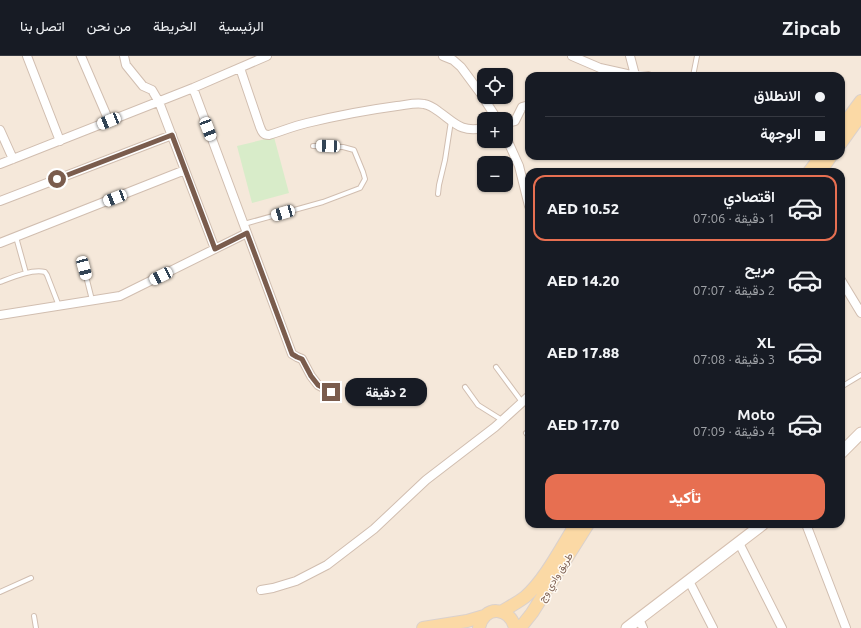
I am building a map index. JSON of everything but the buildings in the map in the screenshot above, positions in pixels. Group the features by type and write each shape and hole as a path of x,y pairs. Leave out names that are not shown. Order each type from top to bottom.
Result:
{"main road":[{"path":"845,123 861,101"},
{"path":"845,137 861,115"},
{"name":"طريق وادي وج","path":"484,616 489,613 501,612 515,605 526,596 548,570 574,528"},
{"name":"طريق وادي وج","path":"520,628 532,613 585,528"},
{"path":"501,612 511,617 515,628"},
{"path":"422,628 467,621 484,616"},
{"path":"479,628 484,616"}],"street":[{"path":"27,56 60,141"},
{"path":"81,56 109,121"},
{"path":"124,56 126,65 143,86 152,90 159,102 215,249"},
{"path":"0,164 159,102 267,56"},
{"path":"443,56 454,58 493,112"},
{"path":"572,56 600,68 618,72"},
{"path":"630,56 634,72"},
{"path":"240,68 260,126 263,134 265,135 328,119 389,107 419,104 425,104 432,107 457,126 477,130"},
{"path":"193,88 292,354 302,359 311,376 318,385 331,392"},
{"path":"513,121 515,120 522,107 525,106"},
{"path":"0,130 13,159"},
{"path":"0,201 172,135"},
{"path":"511,148 519,166 525,190"},
{"path":"0,243 185,170"},
{"path":"0,315 120,296 247,233"},
{"path":"845,287 861,313"},
{"path":"261,590 296,581 327,565 374,529 426,480 495,427 525,399"},
{"path":"845,449 861,433"},
{"path":"627,628 641,624 689,581 758,528"},
{"path":"808,528 846,628"},
{"path":"739,543 782,628"},
{"path":"689,581 713,628"}],"lane":[{"path":"695,72 698,56"},
{"path":"438,194 451,121"},
{"path":"244,224 322,202 360,188 365,179 364,172 354,150 343,147 313,146"},
{"path":"16,237 26,273"},
{"path":"84,268 92,301"},
{"path":"0,282 26,273 45,272 59,306"},
{"path":"496,367 522,402"},
{"path":"845,385 861,375"},
{"path":"465,387 478,405 502,420"},
{"path":"0,592 31,578"},
{"path":"34,616 36,628"}],"shaded area":[{"path":"0,56 861,56 861,628 0,628"}],"green space":[{"path":"274,137 289,193 252,203 237,146"}],"route":[{"path":"57,179 172,135 215,249 247,233 292,354 302,359 311,376 318,385 331,392"}]}
